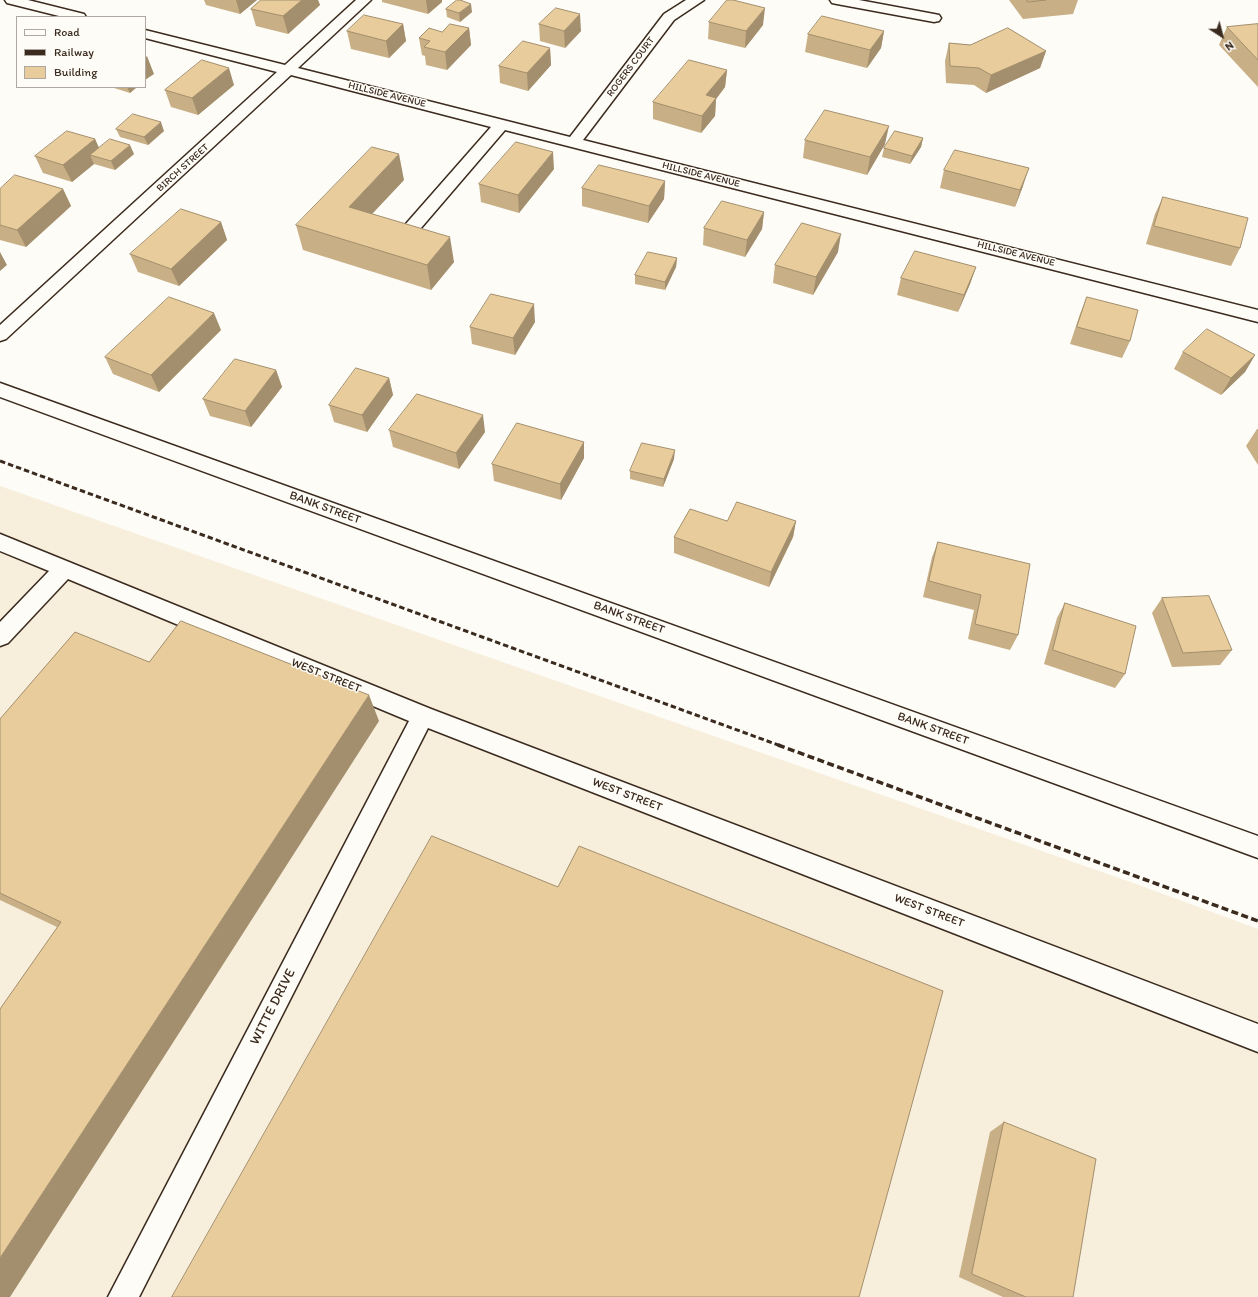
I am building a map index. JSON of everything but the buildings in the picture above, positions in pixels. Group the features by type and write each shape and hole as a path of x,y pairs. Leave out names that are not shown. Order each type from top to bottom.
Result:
{"street":[{"path":"12,0 75,16"},
{"name":"BIRCH STREET","path":"0,335 364,0"},
{"name":"ROGERS COURT","path":"574,142 669,17 697,0"},
{"path":"837,0 934,18"},
{"name":"HILLSIDE AVENUE","path":"146,34 1258,316"},
{"path":"403,238 502,124"},
{"name":"BANK STREET","path":"0,390 1258,847"},
{"name":"WEST STREET","path":"0,542 423,716 1258,1038"},
{"path":"0,637 64,569"},
{"name":"WITTE DRIVE","path":"123,1297 423,716"}],"shaded area":[{"path":"0,486 1136,884 1258,929 1258,1297 0,1297"}],"railway":[{"path":"0,461 781,746"},
{"path":"778,745 1258,921"}]}
